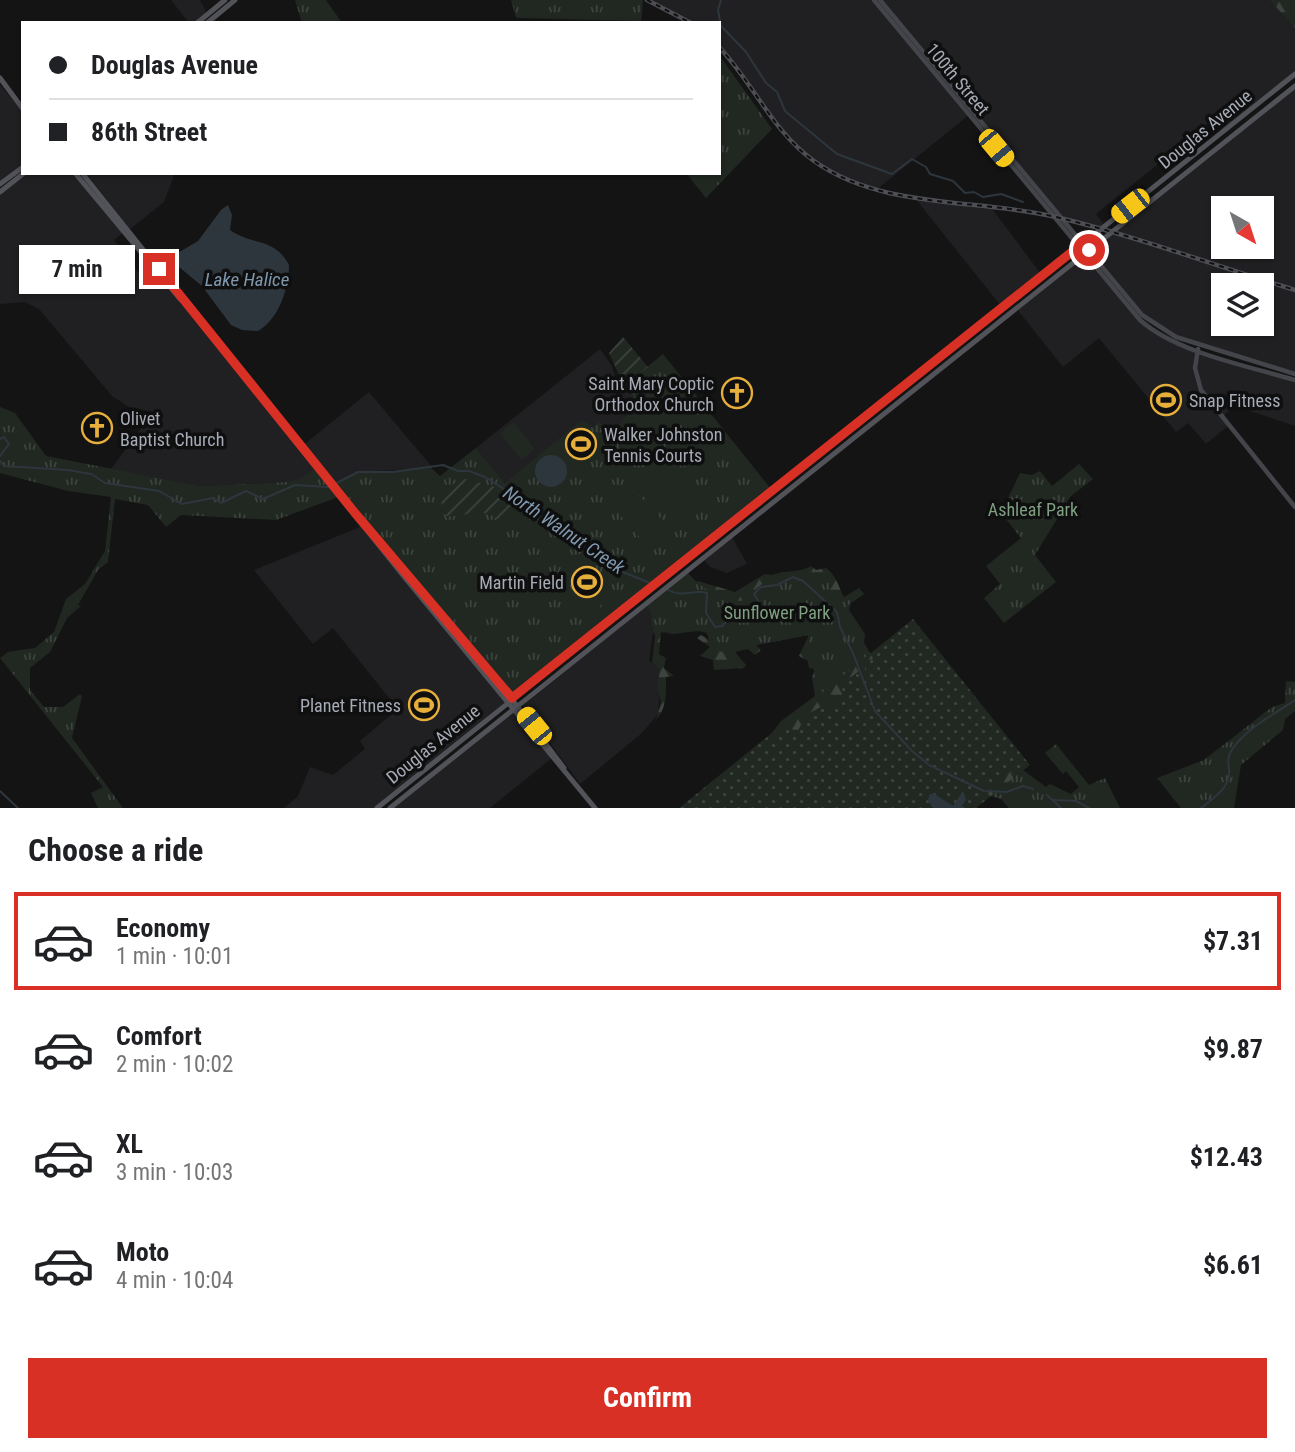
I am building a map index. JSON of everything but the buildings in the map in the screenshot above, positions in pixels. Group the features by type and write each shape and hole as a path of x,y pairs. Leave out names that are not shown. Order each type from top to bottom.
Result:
{"main road":[{"path":"199,21 225,0"},
{"path":"209,21 235,0"},
{"name":"100th Street","path":"874,0 1146,325 1170,340 1198,347"},
{"name":"100th Street","path":"880,0 1081,245"},
{"name":"Douglas Avenue","path":"377,808 1295,74"},
{"path":"0,78 21,106"},
{"name":"Douglas Avenue","path":"390,808 514,706 1295,86"},
{"path":"15,96 21,100"},
{"path":"0,184 21,168"},
{"path":"0,192 21,175"},
{"path":"77,175 174,295 182,301"},
{"path":"84,175 182,301 514,706 594,808"},
{"path":"1198,347 1295,374"},
{"path":"1198,347 1295,380"},
{"path":"1198,347 1195,368 1201,390 1295,507"},
{"path":"429,776 442,763 439,756"}],"shaded area":[{"path":"171,0 200,0 206,12 196,21 187,21"},
{"path":"647,0 874,0 969,115 876,190 814,161 776,126 721,50 721,21 687,21"},
{"path":"880,0 1295,0 1295,74 1223,132 1213,120 1096,214 1105,226 1100,230 1063,219"},
{"path":"0,85 21,110 21,166 0,182"},
{"path":"1295,86 1295,374 1183,340 1146,319 1089,250"},
{"path":"21,175 77,175 123,233 114,240 139,273 150,266 301,447 369,392 433,468 358,472 332,485 317,467 299,479 286,482 200,486 111,469 153,412 129,407 112,396 39,309 25,302 0,304 0,192"},
{"path":"88,175 174,175 164,202 130,229"},
{"path":"914,197 990,206 1041,274 1001,306"},
{"path":"1085,254 1140,320 1180,344 1295,380 1295,426 1235,406 1222,417 1229,425 1206,444 1188,423 1176,432 1099,338 1063,367 1016,308"},
{"path":"600,349 612,366 617,386 622,383 639,404 609,434 592,428 505,483 476,448"},
{"path":"365,525 506,702 377,808 284,808 298,796 310,767 333,775 365,749 360,741 398,709 333,628 313,644 254,570"},
{"path":"732,537 747,564 727,573 710,567 703,559"},
{"path":"646,605 651,614 653,633 649,661 661,668 658,714 642,733 580,784 523,706"},
{"path":"511,708 552,758 490,808 390,808"}],"green space":[{"path":"295,0 326,0 341,21 301,21"},
{"path":"511,0 643,0 641,21 516,18"},
{"path":"1270,0 1295,0 1295,28"},
{"path":"721,58 772,129 706,198 688,175 721,175"},
{"path":"623,337 648,367 624,386 609,353"},
{"path":"663,354 771,489 515,692 510,692 337,484 358,472 393,472 430,467 440,476 476,448 505,483 581,421 587,422 592,428 599,422 609,434 638,404 624,386"},
{"path":"655,384 676,388 691,399 661,427 633,395"},
{"path":"0,407 15,413 46,456 200,486 286,482 299,479 317,467 341,496 276,520 181,515 166,527 148,505 115,499 108,562 98,570 78,605 81,606 67,618 50,652 30,668 30,690 44,707 63,707 80,694 82,696 72,738 123,808 98,808 91,793 103,787 0,658 8,652 35,648 54,632 66,599 85,584 105,551 111,497 68,491 0,473"},
{"path":"634,410 660,445 628,468 620,453 619,438 623,423"},
{"path":"706,419 714,433 715,449 711,463 700,476 674,446"},
{"path":"514,422 535,449 521,460 500,433"},
{"name":"Walker Johnston Tennis Courts","path":"581,422 602,448 580,465 559,440"},
{"path":"675,462 702,494 679,504 657,499 644,488"},
{"name":"Ashleaf Park","path":"1079,464 1093,479 1071,496 1035,555 1056,582 1004,623 984,598 1000,584 986,566 1021,538 1001,513 1020,473 1032,475 1040,471 1052,486"},
{"path":"465,479 495,487 516,501 507,516 499,521 480,512 447,516 442,510 441,498 451,485"},
{"path":"632,488 664,522 643,541 612,506"},
{"name":"Martin Field","path":"581,553 614,594 593,612 559,571"},
{"name":"Sunflower Park","path":"811,566 816,570 826,568 835,578 844,598 852,598 849,610 865,634 864,644 873,658 865,668 866,675 860,670 841,685 843,693 839,699 833,699 836,704 833,709 822,706 805,716 808,723 801,725 796,734 792,734 791,728 782,731 776,739 771,734 781,721 815,696 812,678 815,669 809,668 808,661 799,656 809,635 756,645 761,650 755,655 748,649 735,652 746,665 744,668 714,670 713,660 700,656 710,647 697,638 701,635 709,640 707,633 695,631 672,634 661,630 659,654 666,658 664,668 674,676 666,677 664,705 656,720 661,702 657,688 660,670 652,662 655,637 652,611 698,581 735,592 765,574 797,571"},
{"name":"Sunflower Park","path":"687,572 711,592 741,601 762,584 825,578 839,600 859,588 864,594 844,608 870,653 818,696 808,635 721,652 704,630 653,633 651,614 646,605"},
{"path":"913,619 1030,765 976,808 679,808"},
{"path":"1286,681 1295,682 1295,711 1285,719 1283,730 1241,765 1234,808 1181,808 1157,778 1204,760 1272,707 1285,703"},
{"path":"1056,744 1089,785 1105,778 1120,808 1009,808 1001,799 991,796 1023,770 1046,787 1050,784 1071,794 1079,787 1066,771 1063,774 1045,753"},
{"path":"1009,770 1016,776 998,795 988,794 979,799 979,792 972,786 974,783 994,788 998,785 997,777"}],"water":[{"name":"Lake Halice","path":"228,205 232,215 230,230 277,250 289,265 287,283 277,311 258,331 242,330 231,325 202,286 173,262 176,254 198,241 221,210"},
{"path":"551,455 562,460 567,471 562,482 551,487 540,482 535,471 540,460"},
{"path":"963,791 966,799 961,808 933,808 928,801 929,795 933,793 953,806"}],"waterway":[{"path":"720,21 718,10 721,0"},
{"path":"721,26 746,52 766,83 777,92 785,111 837,154 892,174 912,159 926,167 930,174 953,181 965,193 974,192 983,197 1001,194 1023,202"},
{"name":"North Walnut Creek","path":"0,439 4,437 9,444 0,456"},
{"name":"North Walnut Creek","path":"0,461 4,466 91,474 105,483 159,491 182,504 213,498 221,503 246,491 263,499 295,485 328,487"},
{"name":"North Walnut Creek","path":"333,485 358,472 393,472 443,465 458,471 469,471 485,477 528,504 534,512 580,540 618,570 650,583"},
{"name":"North Walnut Creek","path":"668,590 678,593 707,593 706,613 715,627 722,626 737,610 757,608 759,602 754,594 761,587 777,585 793,577 803,581 837,612 840,627 875,711 912,751 929,765 984,791 1007,792 1023,786 1033,789"},
{"path":"1201,808 1226,785 1229,756 1235,745 1250,730 1295,700"},
{"path":"0,791 18,808"},
{"name":"North Walnut Creek","path":"1047,795 1061,808"},
{"path":"1053,800 1076,801 1089,808"}],"railway":[{"path":"647,0 687,21"},
{"path":"721,49 786,136 814,161 841,177 900,195 1056,217 1146,242 1295,290"}],"place":[{"name":"Saint Mary Coptic Orthodox Church","path":"737,393"},
{"name":"Snap Fitness","path":"1166,400"},
{"name":"Olivet Baptist Church","path":"97,428"},
{"name":"Walker Johnston Tennis Courts","path":"581,444"},
{"name":"Martin Field","path":"587,582"},
{"name":"Planet Fitness","path":"424,705"}],"route":[{"path":"159,269 182,301 355,513 512,698 1083,243 1089,250"}]}
